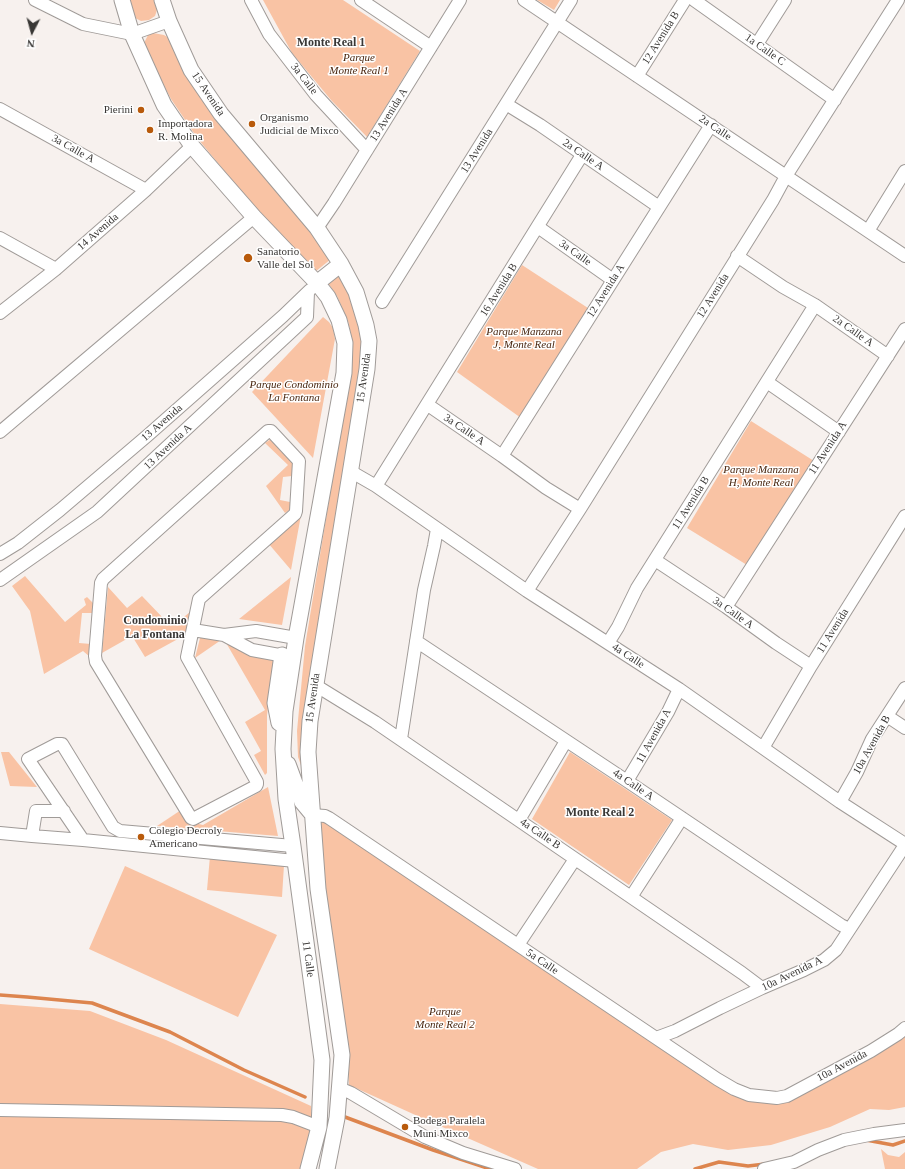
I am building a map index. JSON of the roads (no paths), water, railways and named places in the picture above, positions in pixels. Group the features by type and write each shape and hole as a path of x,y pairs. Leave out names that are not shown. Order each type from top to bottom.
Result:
{"main road":[{"name":"15 Avenida","path":"122,0 132,34 164,105 192,146 254,217 312,288 328,297 339,320 345,343 344,373 310,560 287,656 283,749"},
{"name":"15 Avenida","path":"162,0 169,21 191,70 221,114 317,228 341,264 356,292 369,341 367,369 310,721 308,752 312,815"},
{"path":"312,288 341,264"},
{"path":"283,749 302,802 312,815"},
{"name":"11 Calle","path":"283,749 286,799 322,1060 319,1127 308,1169"},
{"name":"11 Calle","path":"312,815 318,889 342,1055 337,1118 327,1169"}],"street":[{"path":"35,0 83,24 132,34 169,21"},
{"name":"3a Calle","path":"251,0 269,34 316,95 367,150"},
{"path":"361,0 431,46"},
{"name":"13 Avenida A","path":"317,228 460,0"},
{"name":"2a Calle","path":"524,0 905,256"},
{"name":"13 Avenida","path":"382,302 571,0"},
{"name":"12 Avenida B","path":"637,76 685,0"},
{"name":"1a Calle C","path":"694,0 835,100"},
{"path":"757,44 785,0"},
{"name":"12 Avenida","path":"527,590 580,509 773,200 786,176 898,0"},
{"name":"2a Calle A","path":"506,104 540,125 659,207"},
{"name":"3a Calle A","path":"0,109 146,190"},
{"name":"12 Avenida A","path":"502,456 711,126"},
{"name":"14 Avenida","path":"0,313 56,269 146,190 192,146"},
{"name":"16 Avenida B","path":"376,486 428,405 582,155"},
{"path":"868,231 905,172"},
{"path":"0,432 254,217"},
{"name":"3a Calle","path":"538,227 613,280"},
{"path":"0,238 56,269"},
{"name":"2a Calle A","path":"737,256 783,287 815,305 888,356"},
{"name":"13 Avenida A","path":"0,580 97,512 301,322 306,317 312,288"},
{"name":"13 Avenida","path":"0,554 18,543 60,510 130,451 277,321 312,288"},
{"name":"11 Avenida B","path":"608,643 618,628 637,588 815,305"},
{"name":"11 Avenida A","path":"726,607 905,330"},
{"path":"767,382 839,432"},
{"name":"3a Calle A","path":"428,405 546,488 580,509"},
{"path":"268,431 271,431 299,461 295,514 202,595 199,599 193,630 187,657 188,660 257,784 256,786 193,819 96,662 95,656 101,583 103,579 268,431"},
{"name":"4a Calle","path":"350,471 376,486 527,590 679,689 840,802 905,845"},
{"name":"11 Avenida","path":"763,748 811,666 905,516"},
{"path":"401,739 424,590 437,529"},
{"name":"3a Calle A","path":"655,560 811,666"},
{"path":"193,630 224,635 256,631 291,637"},
{"path":"224,635 252,650 287,656"},
{"name":"4a Calle A","path":"416,641 849,929"},
{"name":"4a Calle B","path":"315,685 401,739 762,988"},
{"name":"10a Avenida B","path":"840,802 857,772 872,739 905,688"},
{"name":"11 Avenida A","path":"627,781 668,712 679,689"},
{"path":"887,716 905,728"},
{"path":"519,820 566,741"},
{"path":"83,840 28,759 59,744 62,744 113,827 120,831 293,846"},
{"path":"32,836 36,811 64,811"},
{"name":"5a Calle","path":"312,815 325,816 329,818 734,1089 749,1095 777,1098"},
{"path":"631,897 682,818"},
{"path":"0,833 295,861"},
{"name":"10a Avenida A","path":"656,1038 675,1031 762,988 824,960 836,950 905,845"},
{"path":"518,945 575,859"},
{"name":"10a Avenida","path":"777,1098 787,1096 871,1051 905,1028"},
{"path":"339,1088 351,1093 425,1137 463,1153 515,1169"},
{"path":"0,1110 282,1115 293,1117 319,1127"},
{"path":"764,1169 794,1162 818,1150 844,1140 905,1130"}],"waterway":[{"path":"0,995 92,1003 170,1032 244,1070 305,1097"},
{"path":"345,1117 433,1150 490,1169"},
{"path":"866,1140 893,1145 905,1141"},
{"path":"695,1169 719,1162 748,1166 765,1164"}],"place":[{"name":"Pierini","path":"141,110"},
{"name":"Organismo Judicial de Mixco","path":"252,124"},
{"name":"Importadora R. Molina","path":"150,130"},
{"name":"Sanatorio Valle del Sol","path":"248,258"},
{"name":"Colegio Decroly Americano","path":"141,837"},
{"name":"Bodega Paralela Muni Mixco","path":"405,1127"}],"district":[{"name":"Monte Real 1","path":"331,43"},
{"name":"Condominio La Fontana","path":"155,628"},
{"name":"Monte Real 2","path":"600,813"}],"park label":[{"name":"Parque Monte Real 1","path":"359,64"},
{"name":"Parque Manzana J, Monte Real","path":"524,338"},
{"name":"Parque Condominio La Fontana","path":"294,391"},
{"name":"Parque Manzana H, Monte Real","path":"761,476"},
{"name":"Parque Monte Real 2","path":"445,1018"}]}
